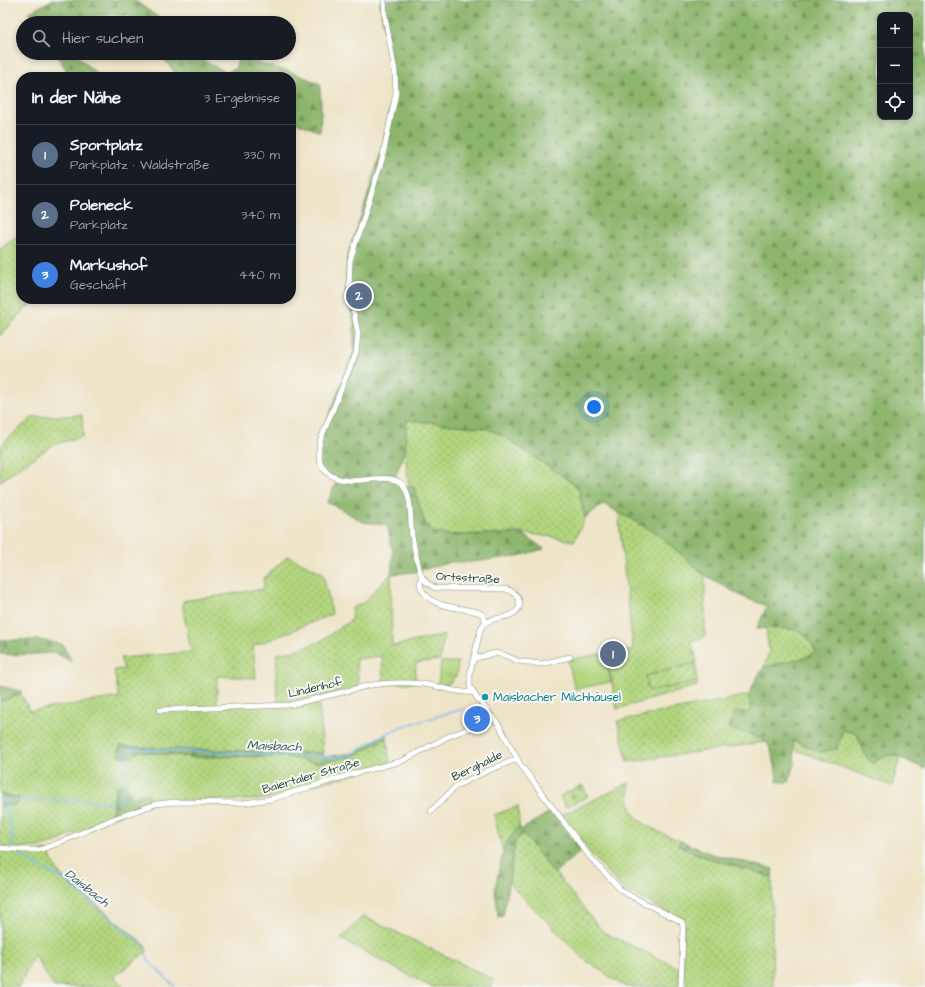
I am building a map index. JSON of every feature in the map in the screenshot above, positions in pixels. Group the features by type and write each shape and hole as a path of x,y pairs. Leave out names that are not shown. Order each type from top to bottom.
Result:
{"street":[{"path":"384,0 385,17 397,84 396,93 382,160 350,261 349,288 358,334 356,353 320,441 319,453 322,466 332,476 340,480 388,480 398,481 404,486 409,500 412,536 421,574 419,582 420,587 433,601 443,605 477,612 482,614 486,622 481,628 473,659 469,681 472,692 495,719 504,732 517,759 590,857 623,892 682,922 684,927 681,987"},
{"name":"Ortsstraße","path":"421,574 430,585 435,588 505,589 516,594 520,603 516,612 509,616 486,622"},
{"path":"473,659 495,653 518,661 541,664 570,657"},
{"name":"Lindenhof","path":"160,710 286,705 371,685 385,684 420,684 458,692 472,692"},
{"name":"Baiertaler Straße","path":"0,848 33,850 45,848 113,819 156,804 175,802 243,803 271,799 356,773 402,761 449,736 495,719"},
{"name":"Berghalde","path":"431,812 456,786 517,759"}],"green space":[{"path":"52,0 134,0 156,16 30,16 28,13"},
{"path":"381,0 925,0 925,769 894,755 880,757 873,764 865,755 857,734 843,730 837,749 821,752 793,740 795,764 789,782 777,782 773,755 766,742 754,735 728,729 735,712 750,712 749,695 756,679 764,667 807,657 816,651 808,638 796,630 782,628 757,628 767,606 743,597 705,575 656,533 603,504 585,518 579,492 574,484 500,434 485,428 407,420 405,451 395,477 400,486 409,488 413,485 425,523 431,532 451,535 522,533 544,549 518,556 472,562 451,562 415,572 391,574 393,553 387,525 363,522 330,503 327,503 337,481 326,475 320,468 317,459 317,447 354,351 354,320 349,306 346,289 347,258 383,144 394,89 380,4"},
{"path":"60,60 82,60 95,72 68,72"},
{"path":"165,60 203,60 226,72 174,72"},
{"path":"238,60 247,60 292,72 226,72 235,69"},
{"path":"296,74 320,84 320,132 296,122"},
{"path":"16,237 16,304 31,304 0,336 0,249"},
{"path":"82,415 83,436 53,445 0,482 0,449 6,440 33,417"},
{"path":"407,420 485,428 500,434 574,484 579,491 585,518 574,541 522,533 451,535 431,532 425,523 413,485 409,488 405,451"},
{"path":"618,512 656,533 705,575 705,637 691,641 696,657 696,663 645,676 649,691 697,682 697,686 617,709 607,658 620,656 620,652 633,650"},
{"path":"288,556 323,573 332,614 253,646 256,678 217,676 217,706 278,704 276,677 277,654 293,651 319,642 351,620 352,608 363,603 391,574 392,646 444,635 440,660 416,663 415,683 383,683 382,656 356,659 359,686 319,697 323,753 166,749 120,746 119,756 133,757 138,751 192,757 285,756 296,759 351,757 387,738 390,764 256,800 170,800 153,803 134,798 125,784 116,787 111,818 48,845 24,848 0,846 0,807 13,805 19,798 0,794 0,702 21,694 30,711 119,697 114,670 124,669 120,658 191,652 183,610 183,601 264,589 263,579"},
{"path":"766,628 787,628 797,630 808,638 816,651 807,657 764,667 769,652"},
{"path":"0,640 41,640 62,644 72,662 56,653 13,655 0,654"},
{"path":"605,653 611,682 575,689 568,660"},
{"path":"441,662 458,662 456,677 454,676 452,682 449,682 448,685 438,684"},
{"path":"696,663 697,682 649,691 645,676"},
{"path":"0,686 21,691 21,694 0,702"},
{"path":"749,695 750,712 744,732 766,742 628,762 617,721"},
{"path":"843,730 857,734 865,755 873,764 885,756 892,755 900,757 892,786 793,749 793,740 821,752"},
{"path":"387,734 387,738 351,757 315,763 284,756 192,757 138,751 133,757 119,756 120,746 166,749 323,753 324,757 353,753"},
{"path":"629,783 629,799 634,814 653,829 681,841 678,845 702,856 772,877 773,987 686,987 687,980 683,977 684,921 622,888 591,854 562,815"},
{"path":"125,784 134,798 147,793 153,803 111,818 116,787"},
{"path":"582,785 587,797 565,807 560,796"},
{"path":"0,794 19,798 17,805 0,807"},
{"path":"518,806 519,826 506,843 503,852 494,815"},
{"path":"551,811 582,850 554,873 523,834 515,842 503,916 498,917 495,888 506,843 519,826 521,830"},
{"path":"523,833 603,932 679,968 678,987 625,987 584,959 509,883 515,842"},
{"path":"681,841 712,854 773,869 772,877 702,856 678,845"},
{"path":"0,850 33,852 47,850 59,874 145,945 147,951 114,977 124,987 54,987 34,955 19,987 0,987"},
{"path":"363,916 493,979 492,987 431,987 341,939"}],"waterway":[{"name":"Maisbach","path":"118,804 125,782 126,754 128,750 340,757 353,754 378,738 400,727 463,709"},
{"name":"Maisbach","path":"0,800 82,800 113,804"},
{"name":"Daisbach","path":"4,800 12,833 13,847"},
{"name":"Daisbach","path":"14,852 64,880 144,946"},
{"name":"Daisbach","path":"146,953 149,961 175,987"}],"place":[{"name":"Poleneck","path":"359,296"},
{"name":"Sportplatz","path":"613,654"},
{"name":"Maisbacher Milchhäusel","path":"485,697"},
{"name":"Markushof","path":"477,719"}]}
